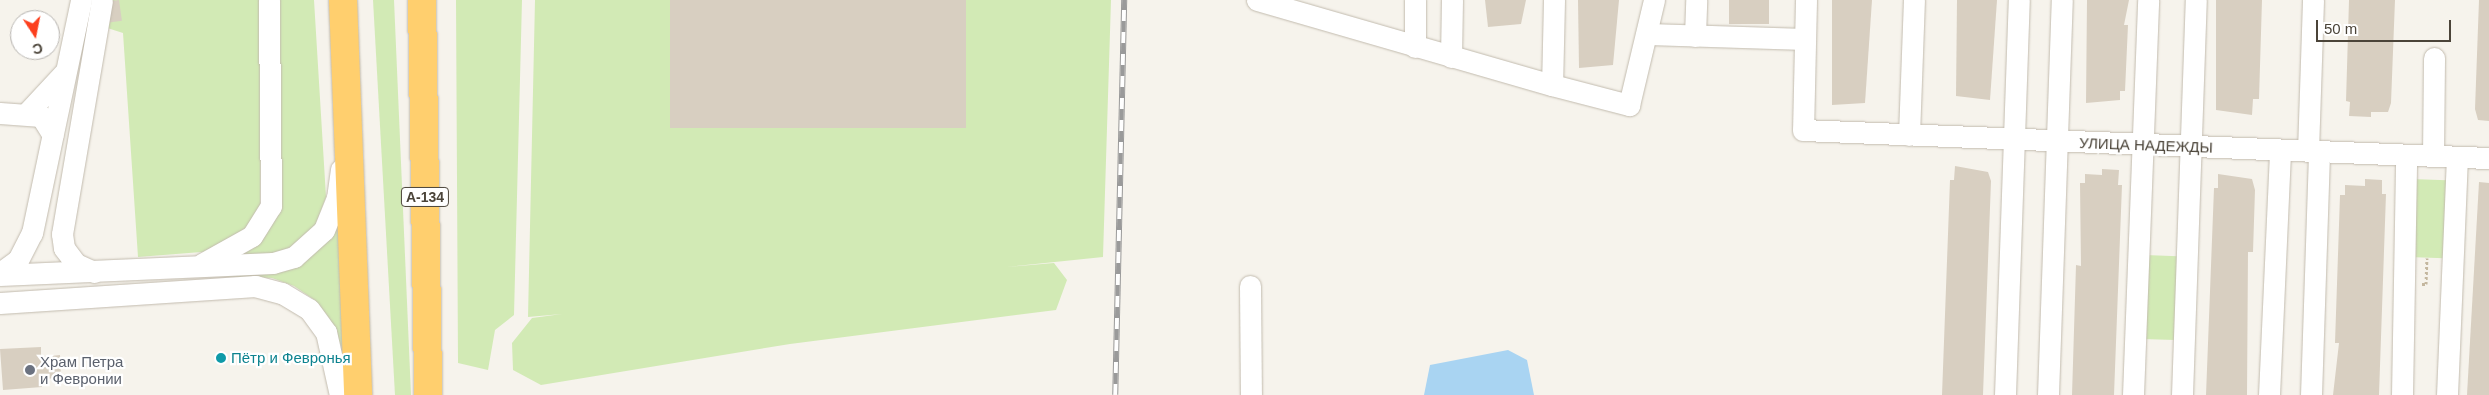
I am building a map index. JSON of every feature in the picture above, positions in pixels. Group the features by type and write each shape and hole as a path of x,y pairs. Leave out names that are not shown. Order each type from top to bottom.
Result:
{"highway":[{"path":"343,0 358,395"},
{"name":"А-134","path":"422,0 428,395"}],"street":[{"path":"0,274 27,248 68,68 81,0"},
{"path":"94,272 76,264 64,248 62,234 102,0"},
{"path":"192,269 252,236 271,206 269,0"},
{"path":"338,0 346,48"},
{"path":"1257,0 1414,47 1628,105 1648,34 1654,0"},
{"path":"1414,47 1415,0"},
{"path":"1451,57 1452,0"},
{"path":"1552,85 1554,0"},
{"path":"1695,36 1696,0"},
{"path":"1648,34 1805,39 1806,0"},
{"path":"1909,135 1914,0"},
{"path":"2005,395 2019,0"},
{"path":"2048,395 2062,0"},
{"path":"2133,395 2144,145 2148,0"},
{"path":"2182,395 2196,0"},
{"path":"2311,395 2313,0"},
{"name":"УЛИЦА НАДЕЖДЫ","path":"1805,39 1802,130 2489,158"},
{"path":"2433,156 2434,58"},
{"path":"28,112 68,68"},
{"path":"0,114 28,112 41,116 53,135"},
{"path":"0,274 192,269 273,263 311,245 324,230 337,198 347,114"},
{"path":"2268,395 2280,150"},
{"path":"2402,395 2406,155"},
{"path":"2447,395 2456,157"},
{"path":"0,303 255,286 282,293 309,309 326,332 340,395"},
{"path":"1250,286 1251,395"}],"green space":[{"path":"106,0 262,0 260,217 214,251 138,257 123,33 101,26"},
{"path":"279,0 314,0 326,197 314,229 285,254 228,260 280,191"},
{"path":"373,0 394,0 411,395 395,395"},
{"path":"456,0 522,0 514,315 495,330 488,370 458,363"},
{"path":"535,0 1111,0 1103,257 1006,267 1054,263 1067,280 1056,310 790,344 541,385 513,370 512,343 532,318 562,314 528,317"},
{"path":"2411,179 2447,180 2444,258 2408,257"},
{"path":"337,207 347,359 329,318 316,301 294,286 272,278 219,276 270,271"},
{"path":"2145,255 2178,256 2175,340 2142,339"}],"water":[{"path":"1508,350 1527,360 1534,395 1424,395 1430,365"}],"building":[{"path":"119,0 122,21 109,23 106,2"},
{"path":"670,0 966,0 966,128 670,128"},
{"path":"1485,0 1526,0 1521,24 1488,27"},
{"path":"1578,0 1619,0 1613,65 1579,68"},
{"path":"1729,0 1769,0 1769,24 1729,24"},
{"path":"1832,0 1872,0 1865,103 1832,105"},
{"path":"1957,0 1997,0 1990,100 1956,96"},
{"path":"2087,0 2129,0 2124,25 2128,25 2125,91 2120,91 2120,100 2086,103"},
{"path":"2216,0 2262,0 2259,99 2253,99 2252,115 2216,110"},
{"path":"2349,0 2395,0 2391,103 2388,112 2371,112 2371,117 2349,116 2350,102 2346,101"},
{"path":"2479,0 2489,0 2489,121 2478,120 2475,109"},
{"path":"1955,166 1988,172 1991,181 1983,395 1942,395 1950,180 1954,180"},
{"path":"2102,169 2119,170 2118,185 2122,185 2114,395 2072,395 2076,265 2081,266 2080,183 2085,183 2085,174 2102,175"},
{"path":"2218,174 2252,179 2255,190 2253,252 2248,252 2247,395 2206,395 2214,188 2218,188"},
{"path":"2365,179 2382,180 2382,194 2386,194 2379,395 2333,395 2339,343 2335,343 2340,195 2345,195 2345,185 2365,186"},
{"path":"2479,182 2489,183 2489,395 2467,395"},
{"name":"Храм Петра и Февронии","path":"41,347 41,357 60,355 61,378 42,379 42,387 3,390 0,349"}],"railway":[{"path":"1115,395 1124,0"}],"place":[{"name":"Пётр и Февронья","path":"221,358"},
{"name":"Храм Петра и Февронии","path":"30,370"}]}
